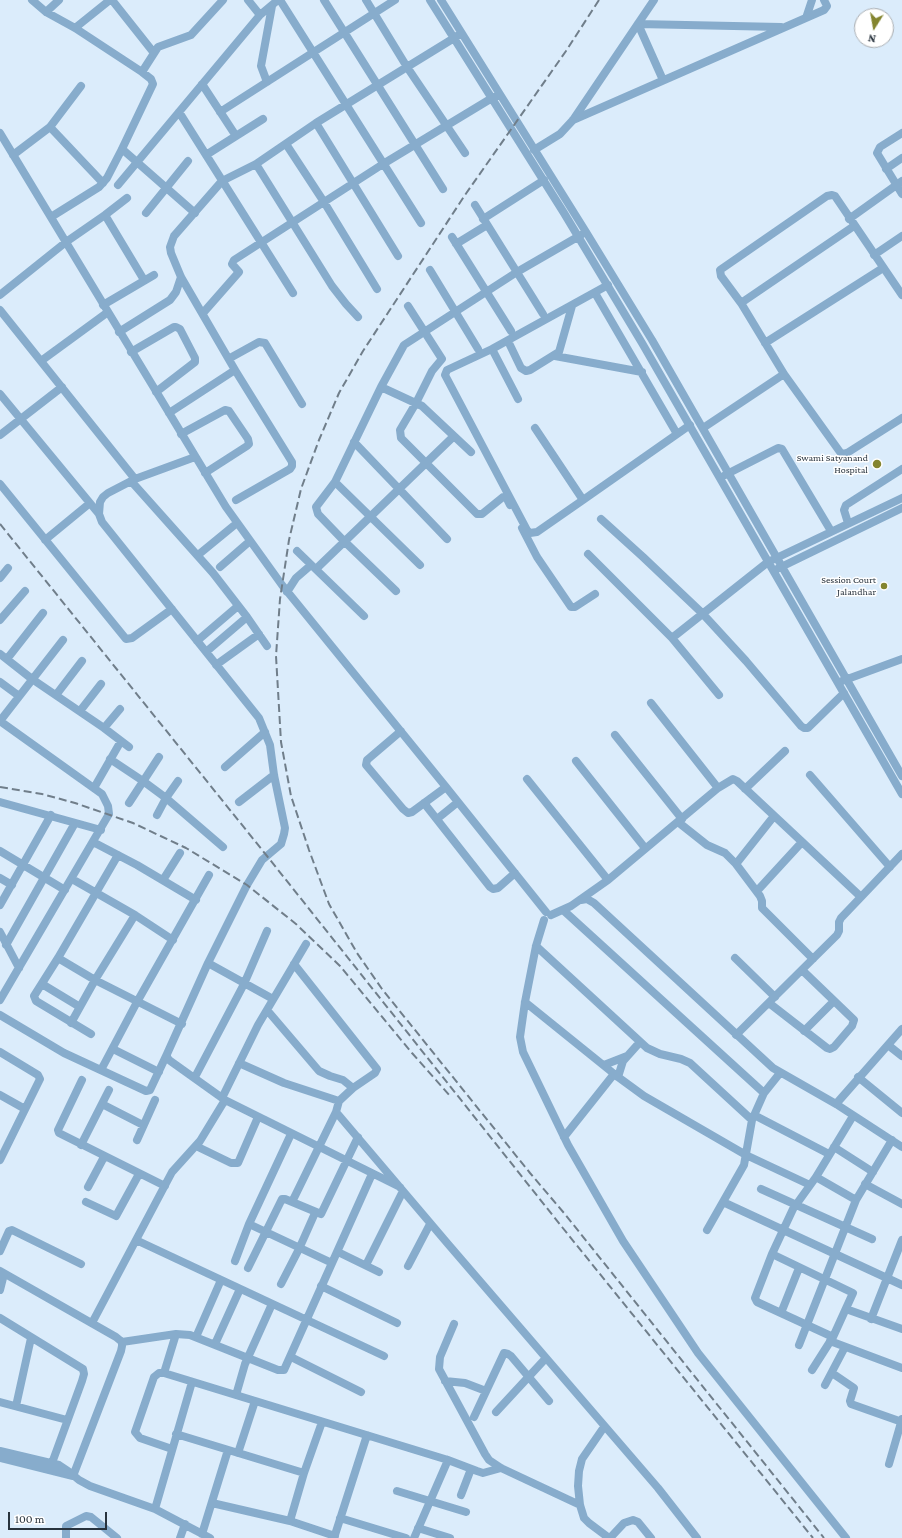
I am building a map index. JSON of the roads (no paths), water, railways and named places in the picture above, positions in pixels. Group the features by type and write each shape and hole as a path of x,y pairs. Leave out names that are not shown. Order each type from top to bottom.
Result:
{"street":[{"path":"32,0 46,12 75,28 142,72 151,79 153,84 111,172 103,183 93,191 51,217"},
{"path":"46,12 59,0"},
{"path":"75,28 111,0 154,53"},
{"path":"142,72 161,45 188,37 195,32 223,0"},
{"path":"248,0 260,15"},
{"path":"324,0 443,189"},
{"path":"366,0 407,67 465,153"},
{"path":"220,112 395,0"},
{"path":"430,0 458,35"},
{"path":"441,0 458,35 496,96 544,180 690,425 902,794"},
{"path":"534,150 560,134 573,120 654,0"},
{"path":"806,18 812,0"},
{"path":"573,120 824,10 827,6 824,0"},
{"path":"118,185 260,15 276,2"},
{"path":"276,2 313,53 420,223"},
{"path":"267,82 261,66 276,2"},
{"path":"638,24 785,27"},
{"path":"638,24 663,80"},
{"path":"236,500 290,469 292,462 235,370 230,358 181,277 171,253 170,247 174,236 222,181 256,164 316,123 458,35"},
{"path":"202,84 236,136"},
{"path":"13,155 50,127 81,86"},
{"path":"203,313 239,272 232,264 232,261 415,144 496,96"},
{"path":"496,96 534,150 586,232 703,428 902,776"},
{"path":"179,112 293,293"},
{"path":"206,155 263,119"},
{"path":"316,123 398,256"},
{"path":"50,127 103,183"},
{"path":"902,132 877,150 878,156 886,169 899,183 902,194"},
{"path":"1,137 51,217 131,352 170,413 195,457 237,523 287,592 446,787 515,873 547,916"},
{"path":"286,144 324,202 376,290"},
{"path":"122,150 195,213"},
{"path":"886,169 902,158"},
{"path":"146,213 188,161"},
{"path":"256,164 332,286 358,317"},
{"path":"511,331 454,240 485,222 544,180"},
{"path":"849,219 899,183"},
{"path":"902,295 849,219 835,196 830,195 722,267 720,270 721,276 741,303 784,374 843,454 847,453 902,418"},
{"path":"0,295 66,242 127,198"},
{"path":"475,205 543,314"},
{"path":"105,215 144,280"},
{"path":"741,303 854,226"},
{"path":"396,591 344,542 315,510 317,505 335,482 381,387 402,348 408,341 517,272 586,232"},
{"path":"874,255 902,236"},
{"path":"765,343 883,268"},
{"path":"430,270 478,349"},
{"path":"41,361 105,309 144,280 154,275"},
{"path":"119,332 170,300 176,292 181,277"},
{"path":"608,286 508,341 447,370 445,377 527,530 530,532 537,532 690,425"},
{"path":"595,293 677,434"},
{"path":"408,306 442,359 432,371 400,430 400,435 426,464 478,515 482,514 502,497 506,498 537,557 571,607 575,607 595,594"},
{"path":"508,341 521,368 526,371 530,370 555,356 560,348 572,306"},
{"path":"0,310 62,387 133,480 198,556 247,617 267,646"},
{"path":"131,352 174,327 180,329 195,358 195,362 156,392"},
{"path":"230,358 259,342 265,343 302,404"},
{"path":"492,349 518,399"},
{"path":"555,356 642,372"},
{"path":"170,413 235,370"},
{"path":"703,428 784,374"},
{"path":"0,435 62,387"},
{"path":"381,387 422,406 471,452"},
{"path":"0,394 99,514 102,522 216,665 254,710 265,732 272,756 274,775 285,828 281,844 262,860 258,866 208,963 182,1024 148,1092 64,1053 0,1015"},
{"path":"181,434 225,410 229,411 248,439 249,444 247,446 205,473"},
{"path":"535,428 584,500"},
{"path":"287,592 296,578 314,567 344,542 454,436"},
{"path":"354,442 447,539"},
{"path":"720,478 776,449 782,449 831,531"},
{"path":"99,514 100,502 103,497 133,480 195,457"},
{"path":"848,523 844,510 846,505 902,469"},
{"path":"335,482 420,565"},
{"path":"0,484 126,639 132,638 172,609"},
{"path":"773,571 880,513 902,498"},
{"path":"45,540 90,503"},
{"path":"672,638 768,562 848,523 902,508"},
{"path":"601,519 702,614 804,728 811,726 844,693"},
{"path":"198,556 237,523"},
{"path":"220,567 250,541"},
{"path":"297,551 364,616"},
{"path":"588,554 672,638 719,694"},
{"path":"0,578 8,568"},
{"path":"0,620 25,591"},
{"path":"197,641 238,606"},
{"path":"7,659 43,614"},
{"path":"206,652 247,617"},
{"path":"216,665 259,634"},
{"path":"1,995 19,968 109,814 108,806 102,794 0,721 63,640"},
{"path":"0,654 32,679 56,694 129,747"},
{"path":"838,683 902,659"},
{"path":"56,694 82,661"},
{"path":"0,682 19,696"},
{"path":"80,711 101,684"},
{"path":"651,703 718,788"},
{"path":"104,728 120,709"},
{"path":"401,731 367,760 366,765 405,812 410,813 446,787"},
{"path":"225,767 265,732"},
{"path":"615,735 680,820 707,845 725,853 736,864 757,891 762,901 764,910 813,958"},
{"path":"94,788 121,741"},
{"path":"745,789 785,751"},
{"path":"129,803 159,757"},
{"path":"110,759 166,798 223,847"},
{"path":"576,761 645,848"},
{"path":"239,802 274,775"},
{"path":"810,775 890,868"},
{"path":"527,779 608,880"},
{"path":"846,1538 698,1353 623,1241 564,1136 522,1048 520,1037 536,946 547,916 563,910 581,900 608,880 718,788 733,779 737,780 861,897"},
{"path":"158,815 166,798 178,781"},
{"path":"0,802 101,830"},
{"path":"437,819 458,802"},
{"path":"424,803 490,887 498,888 515,873"},
{"path":"0,905 51,815"},
{"path":"736,864 774,816"},
{"path":"6,945 75,823"},
{"path":"93,842 163,880 196,900"},
{"path":"757,891 802,842"},
{"path":"0,851 65,890"},
{"path":"163,880 180,853"},
{"path":"736,1035 837,935 840,920 902,854"},
{"path":"91,1034 34,998 118,855"},
{"path":"101,1070 137,1002 209,875"},
{"path":"0,878 12,885"},
{"path":"72,879 134,915 173,940"},
{"path":"581,900 587,899 594,903 765,1062 780,1073 836,1104 902,1147"},
{"path":"563,910 764,1093"},
{"path":"72,1023 95,980 134,915"},
{"path":"195,1077 244,984 267,931"},
{"path":"0,932 19,968"},
{"path":"92,1323 165,1186 176,1168 203,1136 267,1010 306,944"},
{"path":"536,946 640,1042 654,1052 690,1063 753,1118 829,1154"},
{"path":"58,958 95,980 182,1024"},
{"path":"734,958 775,997"},
{"path":"208,963 273,999"},
{"path":"292,1202 336,1112 339,1101 353,1088 375,1074 377,1071 377,1066 294,964"},
{"path":"768,1003 826,1048 834,1047 854,1022 853,1019 802,970"},
{"path":"42,984 80,1007"},
{"path":"804,1031 834,1001"},
{"path":"525,1002 644,1096 746,1155 810,1185"},
{"path":"267,1010 319,1071 343,1080 353,1088"},
{"path":"836,1104 858,1077 902,1029"},
{"path":"564,1136 616,1075 626,1056 640,1042"},
{"path":"888,1045 902,1056"},
{"path":"112,1049 158,1072"},
{"path":"0,1052 40,1077 0,1160"},
{"path":"167,1054 169,1060 195,1077 223,1099 401,1189"},
{"path":"604,1065 626,1056"},
{"path":"239,1063 284,1083 339,1101"},
{"path":"707,1230 742,1169 753,1118 764,1093 780,1073"},
{"path":"858,1077 902,1113"},
{"path":"82,1080 58,1130 59,1133 104,1157 165,1186"},
{"path":"81,1145 109,1090"},
{"path":"0,1095 25,1109"},
{"path":"137,1140 155,1100"},
{"path":"102,1104 144,1125"},
{"path":"336,1112 430,1224 658,1488 698,1538"},
{"path":"853,1116 816,1177 795,1205 772,1254 755,1300 808,1324 845,1347 902,1368"},
{"path":"196,1146 231,1163 238,1163 258,1117"},
{"path":"235,1260 249,1224 291,1134"},
{"path":"248,1268 282,1199 315,1213 321,1214 358,1137"},
{"path":"798,1345 808,1324 856,1200 892,1140"},
{"path":"834,1147 873,1172"},
{"path":"88,1187 104,1157"},
{"path":"86,1202 116,1216 139,1174"},
{"path":"122,1342 176,1334 190,1335 281,1371 284,1370 372,1174"},
{"path":"816,1177 856,1200"},
{"path":"865,1184 902,1204"},
{"path":"366,1265 401,1189"},
{"path":"761,1189 872,1239"},
{"path":"723,1202 902,1285"},
{"path":"281,1284 315,1213"},
{"path":"249,1224 299,1249 332,1263"},
{"path":"408,1266 430,1224"},
{"path":"0,1251 9,1231 12,1230 81,1264"},
{"path":"136,1240 384,1356"},
{"path":"871,1319 888,1279 902,1240"},
{"path":"338,1252 379,1272"},
{"path":"772,1254 853,1293 832,1339 812,1370"},
{"path":"781,1313 799,1268"},
{"path":"0,1290 2,1273 116,1336 122,1342 121,1351 73,1476"},
{"path":"196,1337 221,1280"},
{"path":"321,1286 397,1323"},
{"path":"215,1344 240,1289"},
{"path":"236,1395 248,1358 272,1304"},
{"path":"846,1309 902,1329"},
{"path":"0,1318 83,1369 84,1374 82,1381 52,1463"},
{"path":"454,1324 439,1362 439,1369 489,1460 501,1468 580,1505"},
{"path":"164,1372 176,1334"},
{"path":"16,1406 32,1338"},
{"path":"825,1385 845,1347"},
{"path":"474,1417 504,1353 511,1356 549,1401"},
{"path":"291,1357 361,1392"},
{"path":"496,1412 546,1358"},
{"path":"172,1449 140,1438 135,1432 154,1377 159,1372 164,1372 192,1382 448,1460 484,1473 501,1468"},
{"path":"832,1373 854,1388 850,1401 851,1404 902,1421 889,1464"},
{"path":"445,1381 465,1383 486,1391"},
{"path":"155,1509 192,1382"},
{"path":"238,1453 255,1401"},
{"path":"0,1402 67,1420"},
{"path":"290,1522 304,1473 322,1422"},
{"path":"604,1426 582,1459 579,1471 578,1486 580,1505 584,1518 610,1538 624,1523 633,1520 638,1522 652,1538"},
{"path":"176,1434 304,1473"},
{"path":"212,1503 290,1522 334,1537 367,1435"},
{"path":"202,1534 228,1450"},
{"path":"0,1454 73,1476"},
{"path":"0,1454 52,1463 63,1467 73,1476 90,1486 155,1509 210,1538"},
{"path":"414,1538 448,1460"},
{"path":"461,1495 471,1469"},
{"path":"397,1491 466,1512"},
{"path":"66,1538 66,1526 86,1516 91,1517 117,1538"},
{"path":"340,1518 406,1538"},
{"path":"180,1538 185,1524"},
{"path":"418,1528 450,1538"}],"railway":[{"path":"599,0 566,51 465,195 363,351 339,393 319,440 301,489 289,540 280,599 276,656 281,742 291,796 309,850 329,904 357,953 382,989 564,1213 824,1538"},
{"path":"0,524 267,856 562,1227 813,1538"},
{"path":"0,787 42,794 75,803 133,823 186,848 247,885 296,924 340,966 412,1053 451,1097"}],"place":[{"name":"Swami Satyanand Hospital","path":"877,464"},
{"name":"Session Court Jalandhar","path":"884,586"}]}
